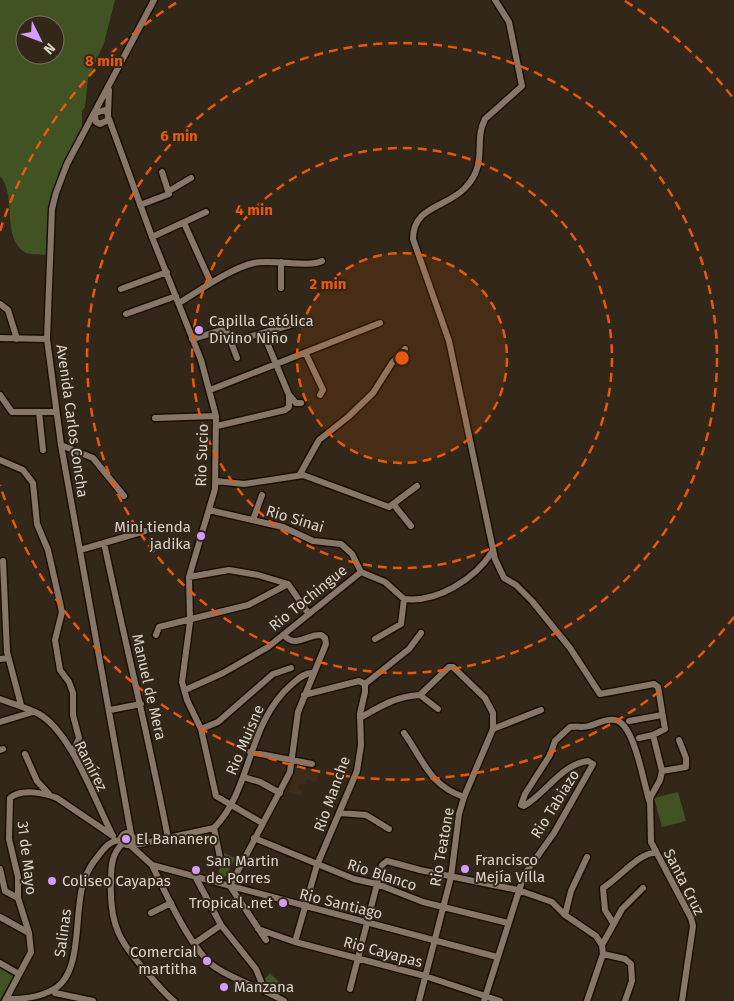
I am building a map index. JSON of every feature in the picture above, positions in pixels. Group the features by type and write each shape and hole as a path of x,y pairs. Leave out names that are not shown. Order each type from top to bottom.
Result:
{"street":[{"name":"Avenida Carlos Concha","path":"122,841 131,834 61,445 47,339 52,209 56,193 68,164 154,0"},
{"path":"495,0 509,22 522,86 485,119 478,165 466,186 419,216 413,231 413,239 449,341 480,491 490,528 492,552 504,578 516,585 532,601 570,648 598,692 603,695 654,684 658,687 665,729 653,735 639,738"},
{"name":"Rio Sucio","path":"109,87 109,116 112,130 192,339 210,390 216,416 216,481 189,577 190,620 183,677 185,690 201,729 216,796 262,823"},
{"path":"87,130 101,124 109,116 102,110 95,115 95,120 101,124 112,130"},
{"path":"162,172 169,191"},
{"path":"140,205 168,195 169,191 190,178"},
{"path":"152,237 206,212"},
{"path":"184,223 211,283"},
{"path":"126,314 177,299 251,264 281,262 314,264 322,261"},
{"path":"281,262 281,288"},
{"path":"121,288 167,272"},
{"path":"0,304 8,310 17,339"},
{"path":"210,390 275,364 306,354 380,323"},
{"path":"231,342 294,324"},
{"path":"192,339 224,329 227,331 237,358"},
{"path":"263,333 289,395 296,403 301,403"},
{"path":"0,338 47,339"},
{"path":"300,474 319,440 348,417 373,393 392,363 404,349"},
{"path":"306,354 323,390 320,395"},
{"path":"0,395 12,412 56,412"},
{"path":"217,426 285,410 290,403 289,395"},
{"path":"39,412 43,450"},
{"path":"155,418 216,416"},
{"path":"61,445 93,458 124,496"},
{"path":"0,460 23,470 33,483 37,524 48,550 62,612 55,640 60,670 69,682 73,693 73,715 79,738 73,752"},
{"path":"216,481 244,484 300,474 385,507 394,505 407,492 417,486"},
{"path":"252,520 262,494"},
{"path":"394,505 411,526"},
{"name":"Rio Sinai","path":"209,510 290,529 313,541 341,544 352,554 361,572"},
{"path":"80,550 145,531"},
{"name":"Manuel de Mera","path":"104,543 127,653 141,704 168,838"},
{"path":"376,639 401,624 404,599 424,600 455,585 478,571 492,552"},
{"path":"3,561 8,658 21,705"},
{"path":"189,577 237,571 288,584 308,613"},
{"name":"Rio Tochingue","path":"185,690 223,673 255,655 284,635 308,613 361,572 385,582 404,599"},
{"path":"156,635 159,627 248,604 288,584"},
{"path":"304,695 355,682 365,684 409,649 421,633"},
{"path":"266,940 230,886 290,772 296,724 304,695 325,647 325,638 318,634 294,641 289,640 284,635"},
{"path":"0,659 8,658"},
{"name":"Rio Teatone","path":"419,1001 451,877 459,814 464,797 493,729 493,714 485,698 453,667 449,667 420,695"},
{"path":"201,729 218,722 273,674 291,668"},
{"name":"Rio Muisne","path":"214,828 230,805 243,777 250,752 271,707 294,682 305,674 312,673"},
{"name":"Rio Manche","path":"296,942 317,865 357,771 361,745 360,709 366,692 365,684"},
{"path":"360,718 389,700 404,696 420,695 438,709"},
{"name":"Ramírez","path":"0,699 21,705 45,718 73,752 122,841"},
{"path":"110,710 141,704"},
{"path":"493,729 541,710"},
{"path":"0,722 33,712"},
{"path":"629,721 662,715"},
{"name":"Rio Tabiazo","path":"484,999 518,890 527,869 554,833 593,764 588,761 574,764 534,800 524,806 521,805 523,797 550,755 560,735 570,727 587,727 600,721 616,720 626,728 638,756 650,804"},
{"path":"404,733 439,784 448,792 464,797"},
{"path":"650,804 662,771 653,735"},
{"path":"662,771 686,767 686,758 679,740"},
{"path":"250,752 312,764"},
{"path":"25,754 37,781 49,795"},
{"path":"243,777 260,782 280,793"},
{"name":"31 de Mayo","path":"6,1000 31,952 29,933 18,898 18,877 9,839 10,798 30,792 49,795 65,802 122,841"},
{"name":"Santa Cruz","path":"650,804 650,831 655,853 673,883 691,918 693,926 682,1001"},
{"path":"340,814 366,815 389,828"},
{"path":"174,1001 126,950 115,928 110,897 111,865 122,841 168,838 214,828 220,858"},
{"name":"Salinas","path":"55,991 66,976 72,963 83,882 93,862 108,844 122,841 124,833 131,834"},
{"name":"Rio Blanco","path":"254,838 354,879 378,884 443,908 508,923"},
{"name":"Rio Santiago","path":"122,841 152,865 167,870 305,908 497,957"},
{"path":"613,923 605,910 603,888 614,882 639,859 655,853"},
{"path":"565,915 570,891 587,856"},
{"path":"350,989 382,865 387,861 451,877 518,890 548,900 565,915 596,936 602,945 603,954 588,1001"},
{"path":"152,865 171,903 200,953 213,966 241,983 264,989 284,1001"},
{"path":"0,869 6,891 18,898"},
{"path":"160,882 167,870"},
{"path":"196,878 221,925 256,969 264,989"},
{"path":"602,945 622,909 643,888"},
{"path":"151,913 171,903"},
{"path":"0,917 29,933"},
{"path":"194,943 221,925"},
{"name":"Rio Cayapas","path":"258,929 296,942 425,976 484,999 500,1001"},
{"path":"603,954 625,959 631,964 632,981 625,1001"},
{"path":"0,963 19,974"},
{"path":"55,991 55,1001"},
{"path":"6,1000 28,998 55,991 79,999 93,1001"}],"shaded area":[{"path":"302,763 313,767 314,772 319,774 316,783 307,779 304,785 300,784 298,789 302,790 301,796 288,792 293,782 291,781 295,769 300,770"}],"green space":[{"path":"0,0 115,0 104,43 88,79 85,107 82,111 82,131 54,191 48,217 46,255 26,253 18,246 11,228 8,195 0,176"},
{"path":"678,792 686,821 662,827 654,798"},
{"path":"224,853 235,858 227,875 217,879"},
{"path":"0,967 14,975 0,1000"},
{"path":"270,973 283,986 277,993 264,980"}],"place":[{"name":"Capilla Católica Divino Niño","path":"199,330"},
{"name":"Mini tienda jadika","path":"201,536"},
{"name":"El Bananero","path":"126,839"},
{"name":"Francisco Mejía Villa","path":"465,869"},
{"name":"San Martin de Porres","path":"196,870"},
{"name":"Coliseo Cayapas","path":"52,881"},
{"name":"Tropical .net","path":"283,903"},
{"name":"Comercial martitha","path":"207,961"},
{"name":"Manzana","path":"224,987"}]}
